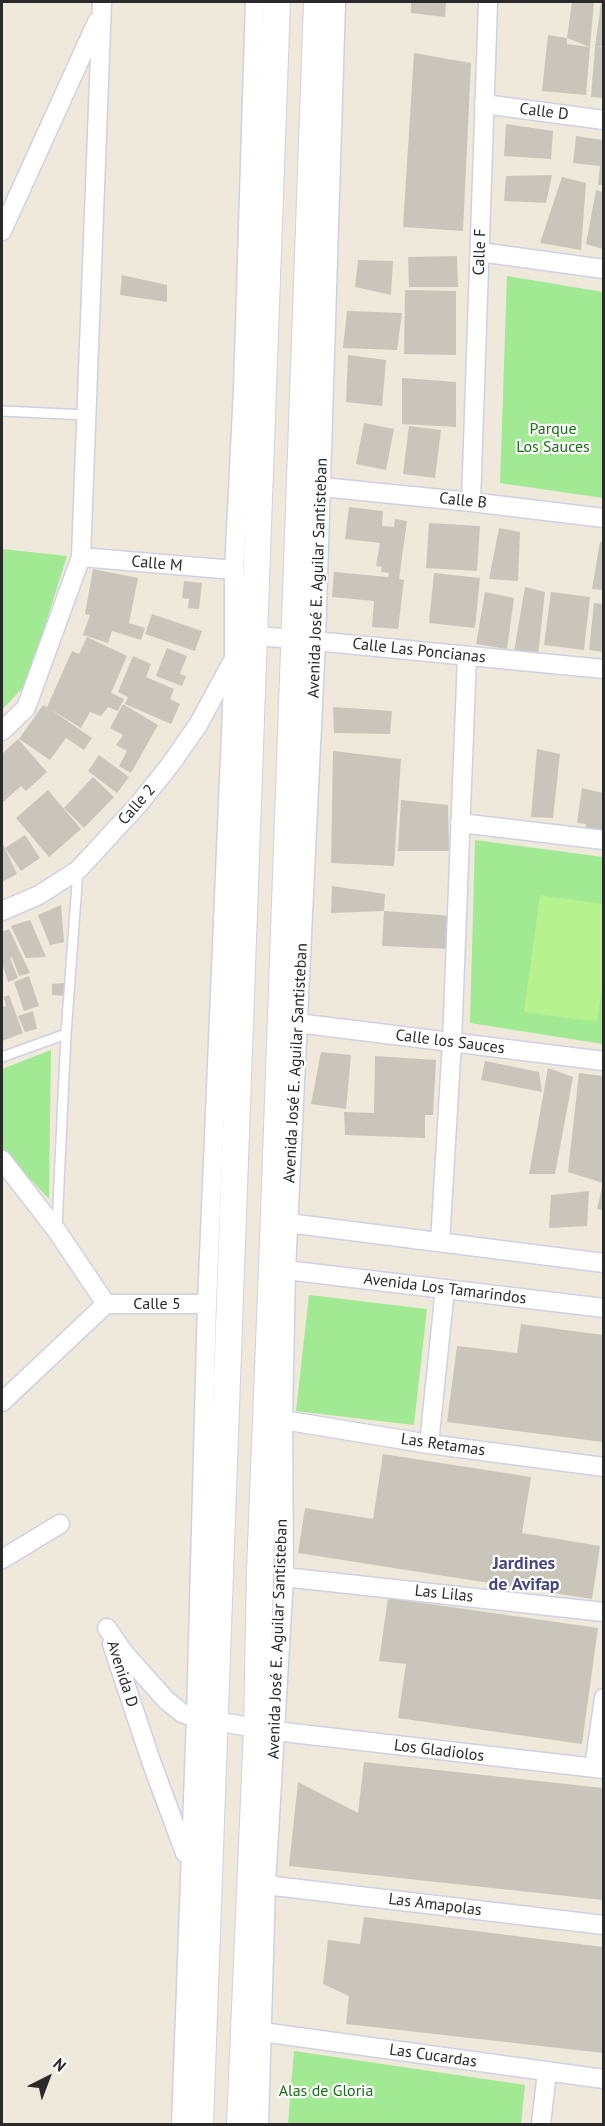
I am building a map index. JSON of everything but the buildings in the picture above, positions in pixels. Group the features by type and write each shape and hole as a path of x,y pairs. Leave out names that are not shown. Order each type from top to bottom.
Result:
{"main road":[{"path":"200,2124 195,1878 205,1720 244,635 277,2"},
{"name":"Avenida José E. Aguilar Santisteban","path":"240,2124 273,1731 261,1536 272,1269 305,640 317,2"}],"street":[{"path":"205,1720 207,1304 234,660 244,635 234,570 243,390 255,2"},
{"name":"Avenida José E. Aguilar Santisteban","path":"259,2124 273,1731 284,1577 283,1420 286,1269 297,1023 305,640 322,487 336,2"},
{"name":"Calle F","path":"471,502 488,2"},
{"path":"2,231 102,7"},
{"path":"2,731 26,708 81,557 102,7"},
{"name":"Calle D","path":"484,104 603,120"},
{"path":"480,252 603,269"},
{"name":"Calle B","path":"322,487 603,518"},
{"name":"Calle M","path":"81,557 234,570"},
{"name":"Calle Las Poncianas","path":"244,635 603,669"},
{"path":"440,1242 453,1042 467,656"},
{"name":"Calle 2","path":"2,911 39,895 78,870 138,806 198,725 234,660"},
{"path":"460,823 603,840"},
{"name":"Calle los Sauces","path":"297,1023 603,1061"},
{"path":"2,1160 57,1231 106,1304 2,1402"},
{"path":"288,1224 603,1263"},
{"name":"Avenida Los Tamarindos","path":"286,1269 603,1308"},
{"path":"429,1444 445,1289"},
{"name":"Calle 5","path":"106,1304 207,1304"},
{"name":"Las Retamas","path":"283,1420 429,1444 603,1467"},
{"path":"2,1559 60,1524"},
{"name":"Las Lilas","path":"284,1577 603,1612"},
{"name":"Avenida D","path":"195,1878 151,1761 107,1628 125,1653 166,1700 182,1713 205,1720 273,1731 600,1769"},
{"path":"600,1769 603,1698"},
{"path":"181,2124 195,1878"},
{"name":"Las Amapolas","path":"267,1885 603,1925"},
{"name":"Las Cucardas","path":"262,2032 603,2079"},
{"path":"541,2124 547,2072"}],"lane":[{"path":"2,411 86,415"},
{"path":"57,1231 66,1034 78,870"},
{"path":"2,1057 66,1034"}],"green space":[{"name":"Parque Los Sauces","path":"507,276 603,292 603,498 500,483"},
{"path":"2,549 67,556 27,683 2,710"},
{"path":"475,840 603,857 603,1044 470,1023"},
{"path":"540,895 603,904 604,976 597,1022 524,1012"},
{"path":"51,1050 49,1199 2,1149 2,1069"},
{"path":"309,1295 427,1309 414,1425 296,1411"},
{"name":"Alas de Gloria","path":"294,2051 525,2085 521,2124 288,2124"}],"district":[{"name":"Jardines de Avifap","path":"524,1574"}]}
